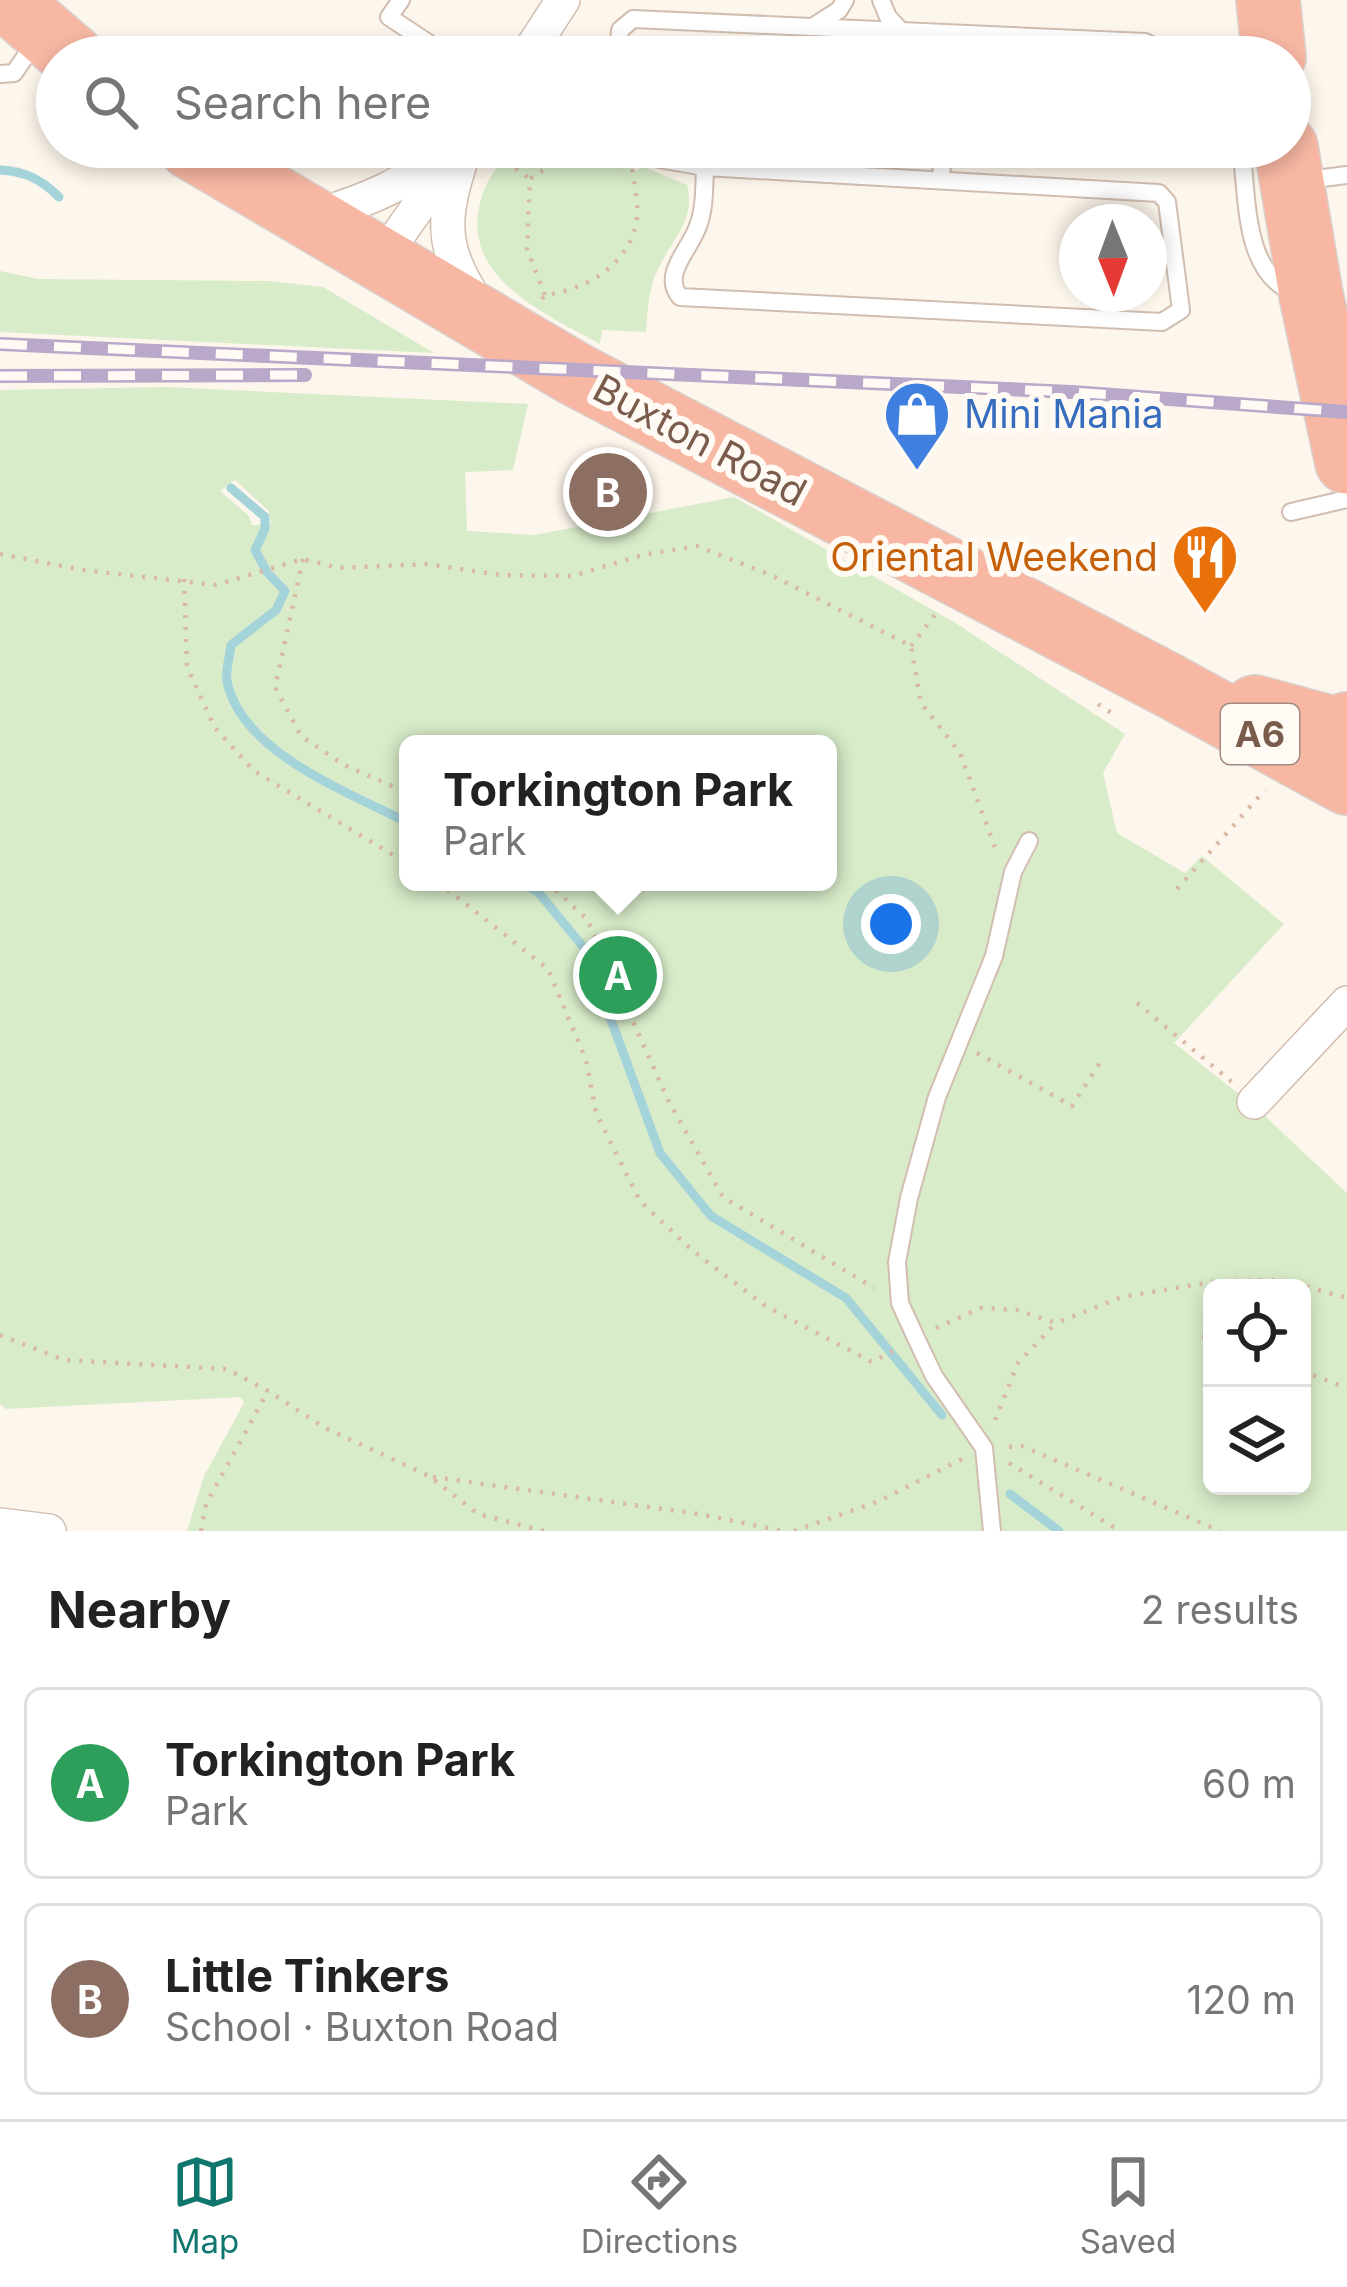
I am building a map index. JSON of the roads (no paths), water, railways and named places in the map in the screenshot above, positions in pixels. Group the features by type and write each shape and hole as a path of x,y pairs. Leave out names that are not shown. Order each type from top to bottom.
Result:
{"highway":[{"path":"1268,0 1272,36"},
{"name":"Buxton Road","path":"233,168 356,229 517,319 622,399 1172,687 1336,729 1330,754"},
{"path":"1308,168 1312,295 1347,462"}],"street":[{"path":"541,36 563,0"},
{"path":"356,229 427,168"},
{"path":"356,229 433,168"},
{"path":"455,168 446,208 446,240 458,274 517,319"},
{"path":"1254,1102 1347,1003"},
{"path":"0,1526 49,1531"}],"lane":[{"path":"401,0 389,17 418,36"},
{"path":"813,27 839,10 844,0"},
{"path":"881,0 901,31"},
{"path":"620,36 634,19 1012,36"},
{"path":"705,168 697,231 674,273 672,284 680,298 1162,322 1181,310 1167,202 1160,193 723,168"},
{"path":"941,180 942,168"},
{"path":"1245,168 1261,265 1280,287 1312,295"},
{"path":"1291,512 1347,499"},
{"path":"992,1531 984,1448 934,1376 916,1339 900,1303 897,1262 910,1198 957,1042 994,956 1013,872 1029,841"}],"waterway":[{"path":"0,170 32,178 59,197"},
{"path":"231,488 265,517 255,550 285,591 276,610 231,645 227,682 237,707 254,730 301,768 399,819"},
{"path":"536,891 585,949 660,1153 711,1216 846,1298 942,1415"},
{"path":"1010,1494 1059,1531"}],"railway":[{"path":"0,344 1072,392 1347,412"},
{"path":"0,376 305,375"}],"place":[{"name":"Mini Mania","path":"917,473"},
{"name":"Little Tinkers","path":"608,492"},
{"name":"Oriental Weekend","path":"1205,616"},
{"name":"Torkington Park","path":"618,975"}]}
